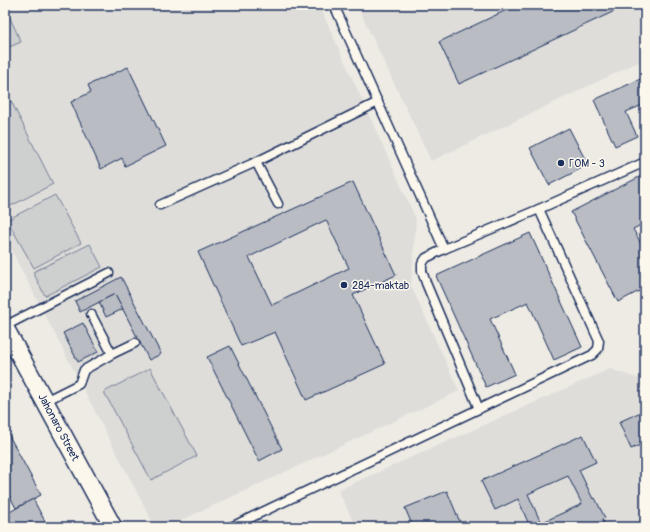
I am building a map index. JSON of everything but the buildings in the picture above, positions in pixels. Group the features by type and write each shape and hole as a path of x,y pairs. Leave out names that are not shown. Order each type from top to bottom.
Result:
{"street":[{"name":"Jahonaro Street","path":"5,327 113,527"}],"lane":[{"path":"334,5 444,249"},
{"path":"160,205 256,162 378,102"},
{"path":"256,162 278,204"},
{"path":"479,409 422,271 422,264 426,258 645,162"},
{"path":"233,527 592,355 598,349 599,341 539,209"},
{"path":"5,327 110,272"},
{"path":"91,314 112,354"},
{"path":"45,401 79,384 84,370 135,343"}],"shaded area":[{"path":"5,5 319,5 416,219 411,286 459,391 167,527 155,527 5,238"},
{"path":"357,5 645,5 645,59 431,161"},
{"path":"5,7 21,42 5,49"},
{"path":"11,101 53,184 7,208 5,203 5,104"},
{"path":"55,195 81,243 34,268 7,220"},
{"path":"90,244 102,267 45,296 33,272"},
{"path":"150,368 197,456 151,480 104,392"},
{"path":"610,369 645,381 645,527 356,527 338,490"}],"place":[{"name":"ГОМ - 3","path":"561,163"},
{"name":"284-maktab","path":"344,285"}]}
